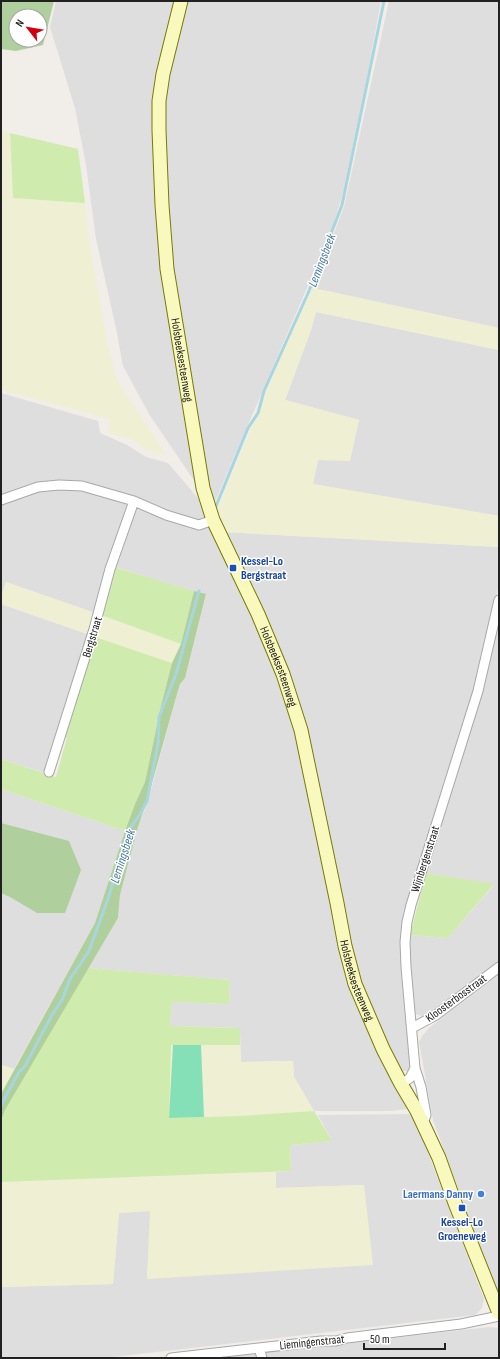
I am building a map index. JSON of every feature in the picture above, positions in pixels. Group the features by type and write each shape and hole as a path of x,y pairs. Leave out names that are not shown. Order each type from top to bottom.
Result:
{"street":[{"name":"Holsbeeksesteenweg","path":"180,1 163,74 158,130 167,269 203,488 213,520 258,614 283,674 301,730 349,963 371,1024 401,1084 423,1123 439,1158 455,1203 499,1314"},
{"path":"1,500 38,487 59,485 82,486 134,501 166,515 199,525 213,520"},
{"name":"Bergstraat","path":"49,772 94,629 110,569 134,501"},
{"name":"Wijnbergenstraat","path":"423,1123 426,1115 421,1087 415,1068 405,942 407,922 411,904 478,692 499,600"},
{"name":"Kloosterbosstraat","path":"412,1028 436,1014 499,967"},
{"path":"401,1084 410,1078 415,1068"},
{"name":"Liemingenstraat","path":"171,1358 321,1341 336,1341 347,1338 461,1324 499,1314"},
{"path":"259,1348 262,1358"}],"shaded area":[{"path":"56,1 381,1 343,193 331,232 214,504 193,479 149,414 123,366 96,239 86,165 75,108 50,27"},
{"path":"389,1 499,1 499,328 313,288 344,207"},
{"path":"316,312 499,350 499,516 313,484 318,460 354,440 359,420 285,400 311,330"},
{"path":"1,393 98,421 100,433 127,445 146,457 168,463 198,498 223,532 499,547 499,584 475,688 402,931 411,1065 408,1071 387,1071 408,1109 391,1111 314,1111 294,1077 293,1061 241,1062 240,1028 170,1026 172,1002 229,1004 230,980 88,968 118,918 120,895 137,830 148,801 180,684 185,678 206,595 115,567 101,615 6,582 1,597"},
{"path":"1,604 90,635 45,773 1,759"},
{"path":"499,620 499,961 439,1007 422,1016 416,1014 412,1008 409,952 410,935 448,938 494,885 426,873 485,681"},
{"path":"1,789 125,831 95,923 14,1069 1,1065"},
{"path":"499,974 499,1300 433,1120 419,1042 429,1028"},
{"path":"411,1114 423,1140 484,1299 482,1308 475,1315 105,1358 1,1358 1,1287 113,1284 119,1213 151,1210 147,1279 364,1185 276,1188 276,1172 291,1171 290,1145 332,1141 318,1115"},
{"path":"489,1327 499,1328 499,1358 218,1358"}],"green space":[{"path":"1,1 54,1 48,25 48,8 8,8 8,48 30,48 16,51 1,49"},
{"path":"1,131 10,133 13,198 85,203 88,234 106,338 116,378 166,455 146,450 132,439 108,433 110,419 1,390"},
{"path":"10,133 78,149 85,203 13,198"},
{"path":"313,288 499,328 499,350 316,312 311,330 285,400 359,420 350,461 318,460 313,484 499,516 499,547 223,532 217,510 286,346"},
{"path":"114,567 194,591 181,644 101,615"},
{"path":"6,582 95,613 90,635 1,604 1,597"},
{"path":"194,591 206,594 185,678 180,684 147,801 137,830 120,895 118,918 5,1110 1,1121 1,1094 95,923 125,831 145,782 161,706 172,663 181,644"},
{"path":"101,615 181,644 172,663 95,637"},
{"path":"95,637 172,663 161,706 145,782 125,831 1,789 1,759 56,777 67,738 63,736"},
{"path":"1,823 69,841 81,870 65,913 37,913 1,893"},
{"path":"426,873 494,884 448,938 410,935"},
{"path":"88,968 230,980 229,1004 172,1002 170,1026 240,1028 240,1045 171,1045 169,1118 241,1116 314,1111 332,1141 290,1145 291,1171 1,1182 1,1121 5,1110"},
{"path":"171,1044 240,1045 241,1062 293,1061 294,1077 314,1111 241,1116 169,1118"},
{"path":"173,1045 201,1045 204,1117 169,1118"},
{"path":"1,1065 14,1069 1,1094"},
{"path":"276,1172 276,1188 364,1185 373,1265 147,1279 150,1211 119,1213 113,1284 1,1287 1,1182"}],"waterway":[{"name":"Lemingsbeek","path":"216,506 248,428 258,413 264,391 309,291 342,205 384,1"},
{"name":"Lemingsbeek","path":"1,1105 62,1000 70,979 89,951 108,899 128,831 139,816 147,801 158,744 159,717 176,674 199,591"}],"place":[{"name":"Kessel-Lo Bergstraat","path":"233,568"},
{"name":"Laermans Danny","path":"481,1194"},
{"name":"Kessel-Lo Groeneweg","path":"462,1208"}]}
